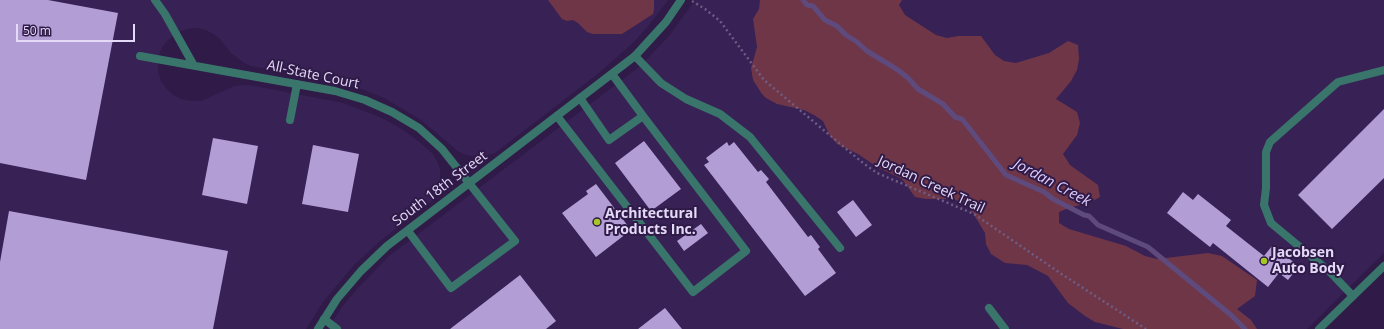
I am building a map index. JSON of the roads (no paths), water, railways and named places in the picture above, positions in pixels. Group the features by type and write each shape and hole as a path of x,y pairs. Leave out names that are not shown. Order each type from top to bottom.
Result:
{"street":[{"path":"155,0 165,14 193,64"},
{"name":"South 18th Street","path":"318,329 337,298 360,271 387,246 636,56 666,22 681,0"},
{"name":"All-State Court","path":"140,56 193,64 335,91 364,100 392,112 418,128 442,150 515,241 451,288 408,231"},
{"path":"636,56 661,83 686,99 720,114 750,137 840,248"},
{"path":"1353,296 1330,272 1271,223 1264,205 1266,188 1266,152 1270,142 1338,82 1384,70"},
{"path":"557,116 693,292 746,251 612,74"},
{"path":"290,120 297,84"},
{"path":"580,98 609,140 643,116"},
{"path":"1319,329 1384,266"},
{"path":"989,308 1005,329"},
{"path":"324,319 337,329"}],"waterway":[{"name":"Jordan Creek","path":"803,0 807,5 813,6 825,20 837,26 867,51 898,70 918,89 943,104 955,117 962,119 1006,175 1044,192 1053,199 1084,215 1089,216 1098,225 1148,247 1231,315 1245,329"}],"place":[{"name":"Architectural Products Inc.","path":"597,222"},
{"name":"Jacobsen Auto Body","path":"1264,261"}]}
